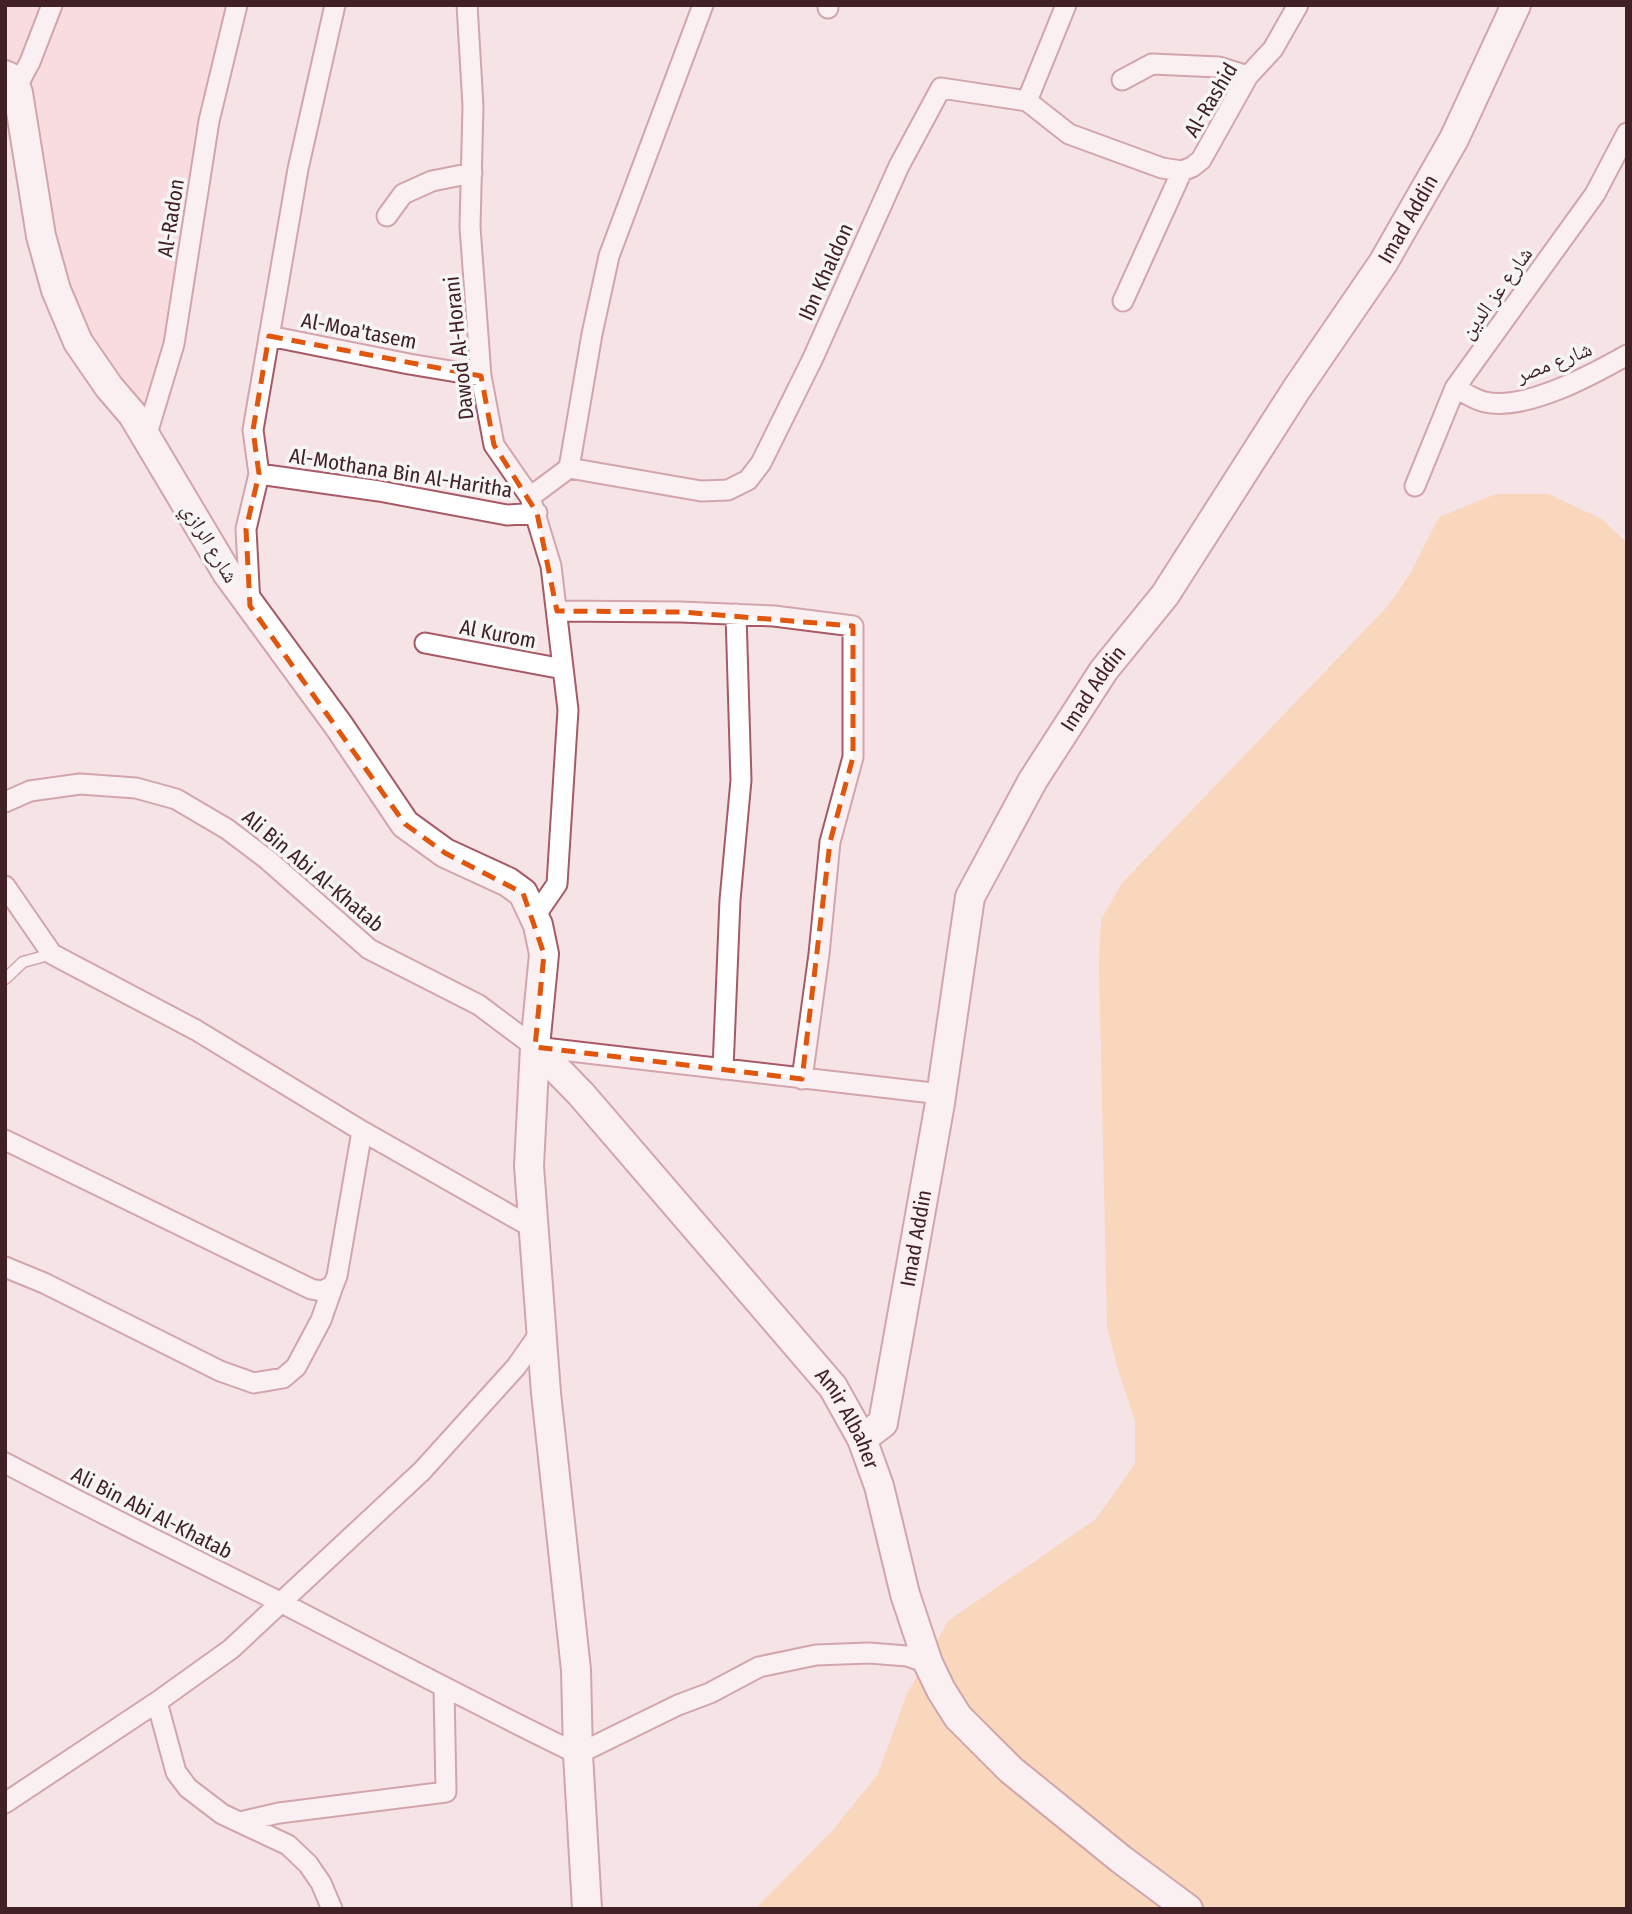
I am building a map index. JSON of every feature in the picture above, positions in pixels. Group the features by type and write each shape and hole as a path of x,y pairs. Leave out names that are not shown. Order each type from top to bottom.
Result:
{"street":[{"name":"شارع الرازي","path":"52,5 30,62 11,81 41,236 56,290 78,342 109,387 133,415 221,563 250,606 339,726 405,824 445,853 516,886 523,893 535,916"},
{"name":"Al-Radon","path":"146,437 174,344 209,121 237,5"},
{"path":"250,606 246,529 259,474 253,430 298,169 335,5"},
{"path":"449,5 467,11"},
{"path":"533,505 569,468 592,334 609,256 703,5"},
{"path":"1066,5 1027,102 1069,134 1162,169 1182,171 1123,301"},
{"name":"Al-Rashid","path":"1182,171 1197,164 1203,157 1248,76 1273,49 1298,5"},
{"name":"Imad Addin","path":"862,1440 883,1423 941,1094 970,897 1033,780 1104,670 1166,595 1296,390 1383,263 1454,139 1515,7"},
{"name":"Dawod Al-Horani","path":"467,11 473,106 471,227 481,376 494,445 533,505 551,566 568,710 557,882 555,889 535,916"},
{"path":"1122,79 1152,64 1219,67 1248,76"},
{"name":"Ibn Khaldon","path":"569,468 701,491 728,491 748,480 761,463 813,358 899,166 941,88 1027,102"},
{"name":"شارع عز الدين","path":"1415,486 1455,388 1595,194 1627,133"},
{"path":"387,216 403,194 432,181 472,173"},
{"name":"Al-Moa'tasem","path":"269,337 481,376"},
{"name":"شارع مصر","path":"1455,388 1485,402 1521,401 1587,377 1627,355"},
{"name":"Al-Mothana Bin Al-Haritha","path":"259,474 379,491 508,515 533,505"},
{"path":"556,611 736,614 853,626 853,757 830,842 803,1079"},
{"path":"723,1069 730,900 741,780 736,614"},
{"name":"Al Kurom","path":"425,643 563,669"},
{"name":"Ali Bin Abi Al-Khatab","path":"5,802 30,791 79,784 136,788 176,799 228,829 268,860 369,949 479,1005 535,1046"},
{"path":"5,886 52,954 196,1030 362,1131 533,1228"},
{"path":"535,916 543,944 544,964 535,1046 529,1166 542,1330 576,1670 587,1909"},
{"path":"535,1046 941,1094"},
{"name":"Amir Albaher","path":"535,1046 582,1094 833,1387 862,1440 879,1486 905,1594 928,1663 958,1717 1011,1770 1122,1860 1188,1909"},
{"path":"5,1267 44,1283 219,1371 254,1383 283,1378 296,1367 321,1320 337,1276 362,1131"},
{"path":"5,1140 311,1289 322,1291 333,1286"},
{"path":"5,1803 157,1702 231,1648 422,1471 516,1367 542,1330"},
{"name":"Ali Bin Abi Al-Khatab","path":"5,1463 122,1525 578,1754"},
{"path":"578,1754 678,1705 710,1693 759,1667 816,1655 869,1653 907,1656 928,1663"},
{"path":"240,1822 279,1813 446,1792 444,1688"},
{"path":"157,1702 176,1772 188,1788 205,1803 288,1845 309,1864 332,1909"}],"lane":[{"path":"5,979 23,962 52,954"}],"highlighted area":[{"path":"269,336 481,376 494,445 537,513 557,611 681,612 853,626 853,757 830,842 802,1079 535,1047 544,954 523,893 445,853 405,824 250,606 246,529 259,474 253,430"}],"shaded area":[{"path":"5,5 237,5 147,438 57,306 5,99"},
{"path":"1496,494 1548,494 1602,519 1627,543 1627,1909 755,1909 832,1831 878,1774 907,1694 948,1621 1096,1519 1135,1464 1135,1420 1107,1327 1099,964 1101,920 1122,883 1387,607 1410,574 1439,517"}]}
